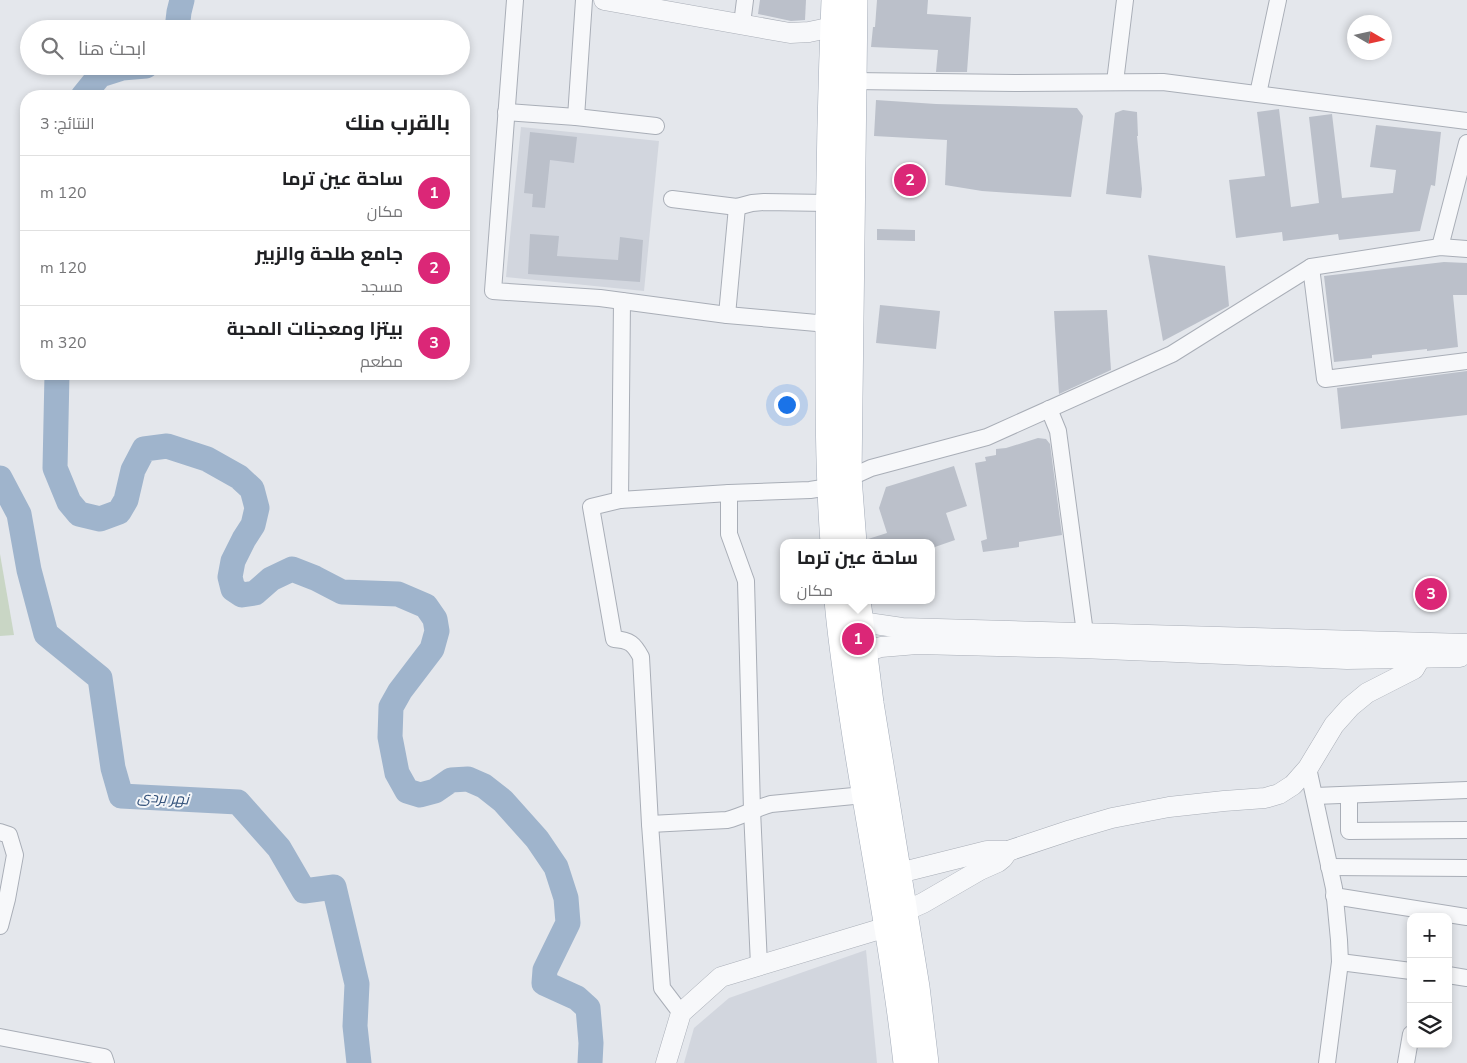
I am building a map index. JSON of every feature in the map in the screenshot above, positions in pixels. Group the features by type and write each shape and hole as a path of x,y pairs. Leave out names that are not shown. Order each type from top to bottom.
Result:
{"main road":[{"path":"833,539 839,482 854,81 843,28 834,0"},
{"path":"853,539 839,482 828,324 828,203 843,28 855,0"},
{"path":"841,604 853,616 853,653 864,795 896,919 917,987 926,1063"},
{"path":"853,653 899,873 896,919 906,1063"}],"street":[{"path":"514,0 493,290 600,298 728,315 828,324"},
{"path":"576,117 584,0"},
{"path":"610,0 790,33 843,28"},
{"path":"742,24 744,0"},
{"path":"1115,82 1125,0"},
{"path":"1258,94 1278,0"},
{"path":"854,81 1162,82 1467,121"},
{"path":"506,112 576,117 656,126"},
{"path":"1440,247 1467,143"},
{"path":"672,199 737,207 764,202 828,203"},
{"path":"728,315 737,207"},
{"path":"681,1013 662,988 650,824 641,657 635,646 625,640 614,639 591,507 620,500 810,490 839,482 871,468 987,437 1172,354 1311,267 1440,247 1467,249"},
{"path":"1311,267 1325,378 1467,361"},
{"path":"620,500 622,301"},
{"path":"1049,409 1058,431 1085,633"},
{"path":"729,493 729,534 746,581 752,810 759,965"},
{"path":"853,616 902,628 1085,633 1367,650"},
{"path":"853,653 889,646 917,644 1081,648 1367,650 1418,650 1467,644"},
{"path":"1418,650 1467,657"},
{"path":"899,873 987,851 1008,852 1112,818 1169,806 1265,798 1279,794 1293,785 1308,768 1334,726 1350,707 1367,693 1414,668 1418,650"},
{"path":"1308,768 1329,867 1339,940 1340,962 1327,1063"},
{"path":"1315,796 1467,790"},
{"path":"650,824 728,820 771,804 864,795"},
{"path":"1349,795 1349,831 1467,830"},
{"path":"0,832 9,834 15,855 8,899 0,926"},
{"path":"666,1063 681,1013 721,977 896,919 980,870 998,862 1008,852"},
{"path":"1329,867 1467,868"},
{"path":"1334,896 1467,917"},
{"path":"1340,962 1407,970"},
{"path":"1452,976 1467,978"},
{"path":"0,1037 104,1057 106,1063"},
{"path":"1406,1063 1409,1048"}],"shaded area":[{"path":"521,127 659,141 644,291 506,277"},
{"path":"866,950 877,1063 684,1063 694,1028 729,998"}],"green space":[{"path":"0,554 14,635 0,636"}],"building":[{"path":"760,0 806,0 805,20 791,21 758,14"},
{"path":"877,0 928,0 927,14 971,17 967,72 936,72 938,50 871,47"},
{"path":"876,100 936,104 1077,108 1083,116 1071,197 982,191 945,185 947,140 874,136"},
{"path":"1279,109 1291,207 1319,203 1309,117 1332,114 1342,198 1393,193 1396,170 1370,167 1376,125 1441,132 1435,186 1431,185 1420,231 1339,240 1338,234 1283,241 1282,232 1236,238 1229,180 1265,176 1257,112"},
{"path":"1123,110 1137,112 1141,198 1106,194 1115,113"},
{"path":"530,132 577,137 574,163 550,160 545,208 532,207 533,194 524,193"},
{"path":"877,229 915,230 915,241 877,240"},
{"path":"530,234 559,236 557,256 618,260 620,237 643,240 640,282 528,274"},
{"path":"1148,255 1225,266 1229,306 1163,341"},
{"path":"1444,262 1467,263 1467,295 1453,295 1458,347 1372,355 1372,358 1334,362 1324,276"},
{"path":"880,305 940,311 936,349 876,343"},
{"path":"1107,310 1111,370 1059,394 1054,311"},
{"path":"1467,371 1467,415 1341,429 1337,388"},
{"path":"1038,438 1046,439 1050,444 1062,535 1019,542 1019,547 983,552 981,541 987,539 975,463 986,461 985,457 996,455 996,449 1006,448"},
{"path":"954,466 967,506 946,513 955,540 935,547 935,539 868,539 887,533 879,508 886,487"}],"waterway":[{"path":"178,20 182,0"},
{"path":"88,90 100,75"},
{"path":"57,380 55,468 69,502 79,514 100,519 119,512 126,500 133,470 144,449 167,446 207,459 239,477 252,489 257,508 253,525 233,561 230,577 233,589 242,595 255,593 271,579 292,569 342,592 398,594 426,606 435,619 437,631 432,649 400,691 391,707 390,737 397,773 407,791 420,795 435,791 451,780 468,779 484,786 503,801 537,839 556,867 566,898 568,923 545,970 544,983 577,998 588,1008 591,1043 590,1063"},
{"name":"نهر بردى","path":"0,478 19,514 29,570 46,634 100,678 113,768 121,796 238,802 279,848 304,891 334,887 357,984 355,1026 359,1063"}],"place":[{"name":"جامع طلحة والزبير","path":"910,180"},
{"name":"بيتزا ومعجنات المحبة","path":"1431,594"},
{"name":"ساحة عين ترما","path":"858,639"}]}
